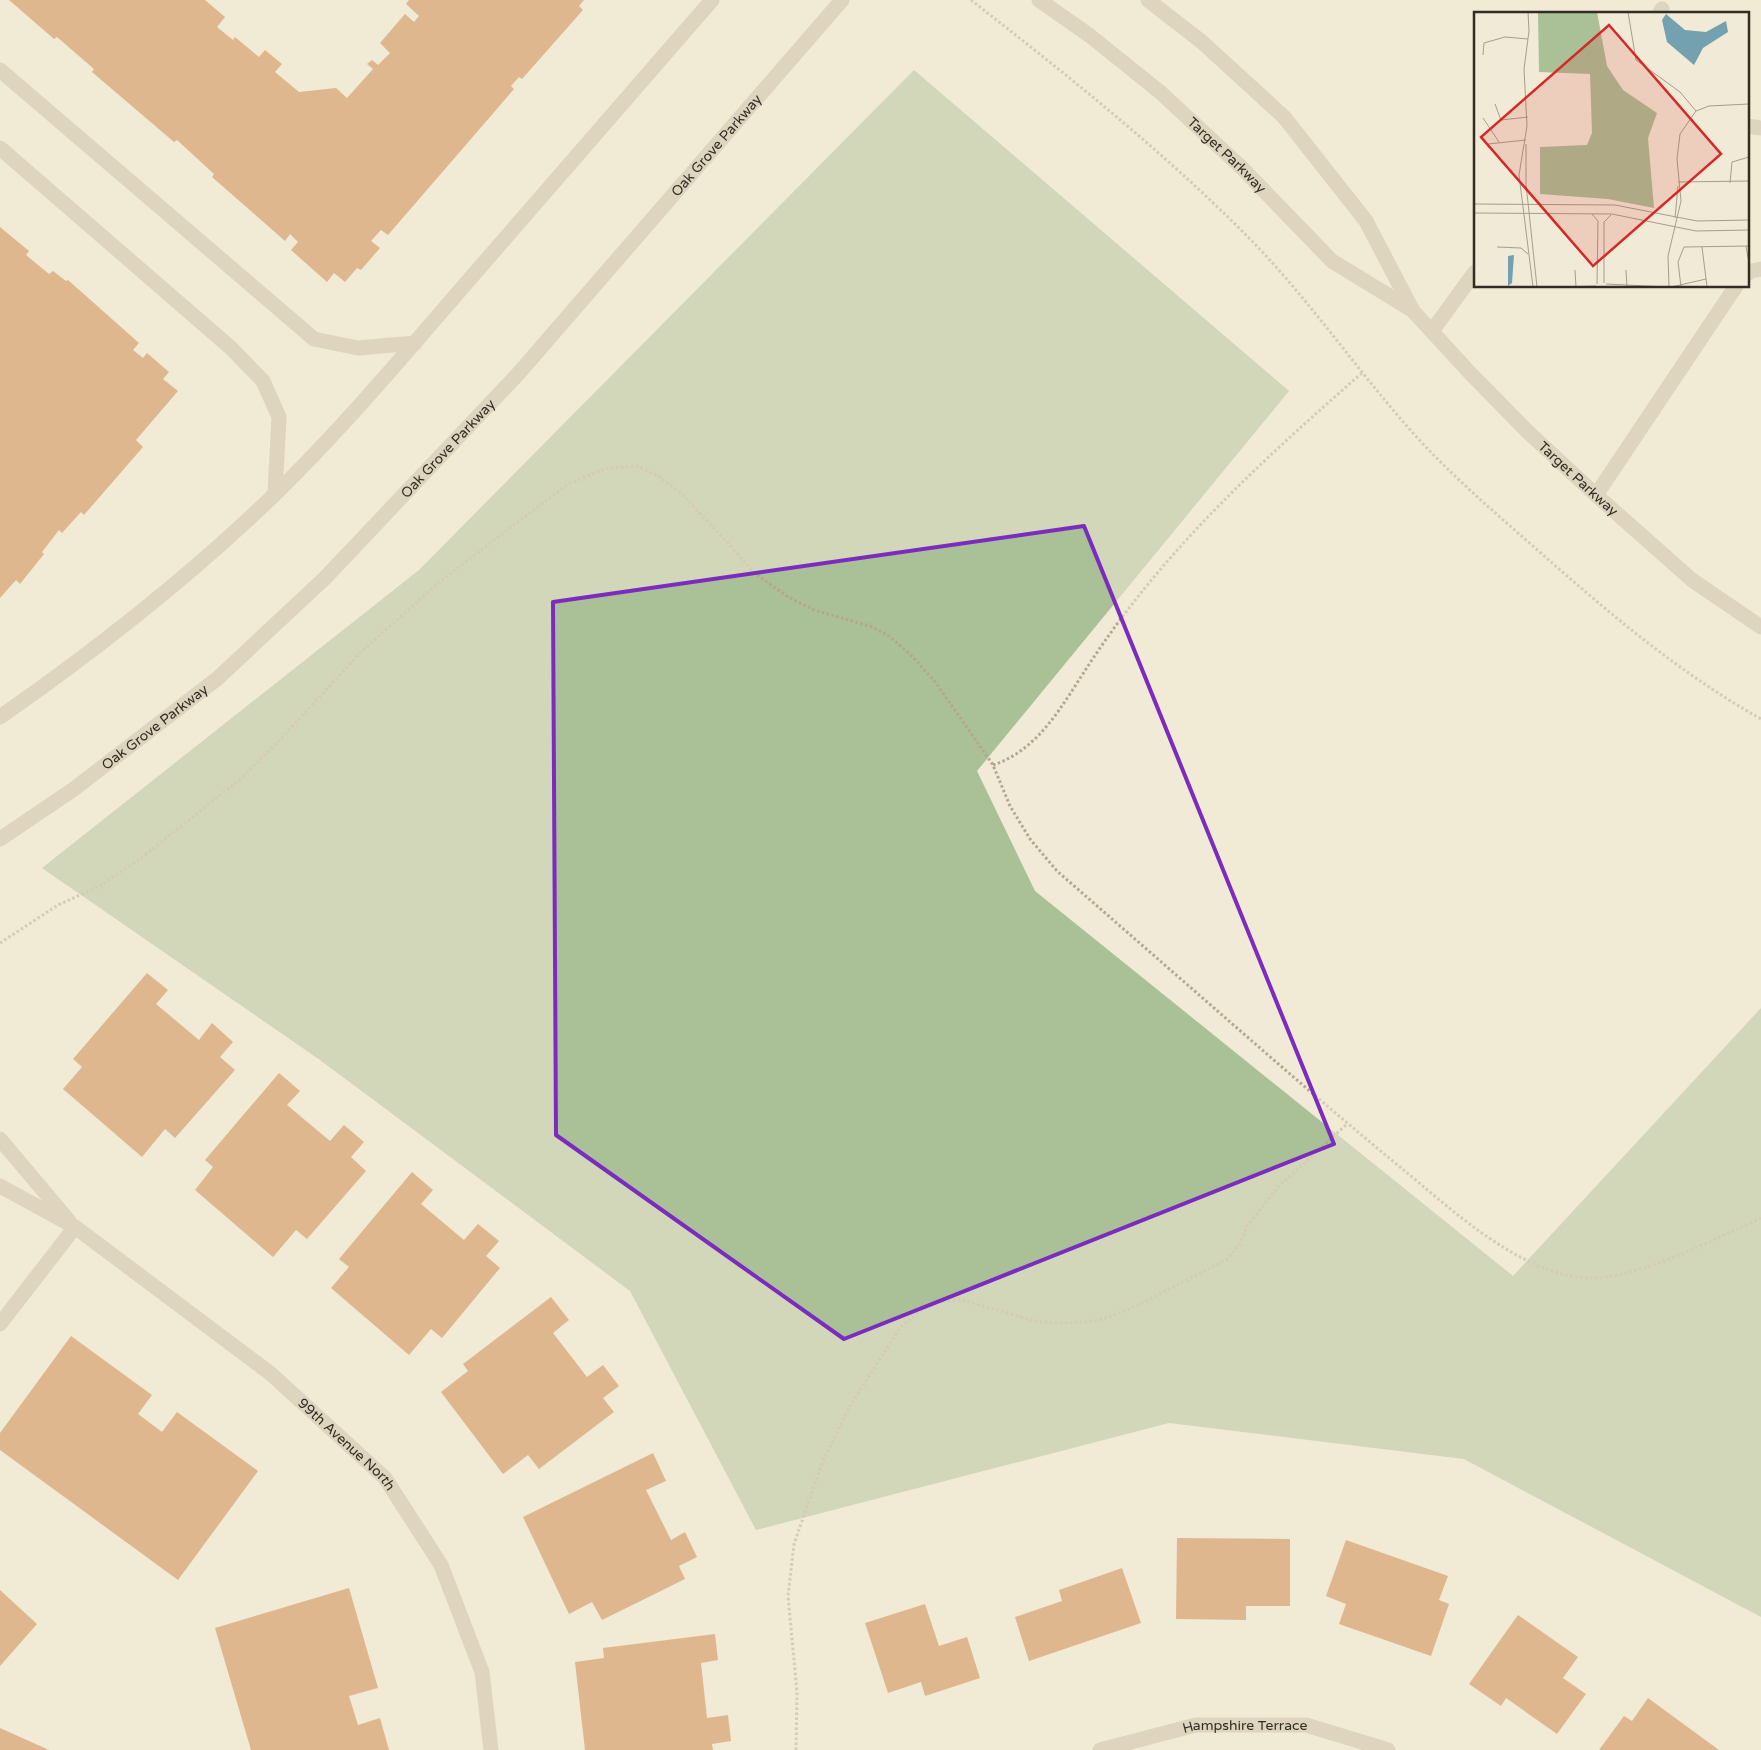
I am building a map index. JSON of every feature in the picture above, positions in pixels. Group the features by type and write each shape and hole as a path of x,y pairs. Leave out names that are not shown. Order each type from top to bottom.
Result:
{"street":[{"path":"0,717 75,664 151,603 275,493 345,421 415,343 712,0"},
{"name":"Oak Grove Parkway","path":"0,839 74,789 218,678 325,578 518,374 842,0"},
{"name":"Target Parkway","path":"1039,0 1089,35 1160,92 1241,167 1332,261 1413,311 1528,432 1596,496 1692,580 1761,627"},
{"name":"Target Parkway","path":"1148,0 1202,42 1284,117 1366,221 1413,311"},
{"path":"0,70 314,340 358,348 415,343"},
{"path":"1748,126 1761,128"},
{"path":"0,148 231,348 263,381 279,417 275,493"},
{"path":"1748,273 1761,269"},
{"path":"1432,331 1474,273"},
{"path":"1596,496 1735,288"},
{"name":"99th Avenue North","path":"0,1139 75,1228"},
{"name":"99th Avenue North","path":"0,1186 75,1228 270,1373 385,1478 441,1565 482,1672 491,1750"},
{"path":"0,1324 75,1228"},
{"name":"Hampshire Terrace","path":"1100,1750 1196,1725 1306,1725 1388,1750"}],"path":[{"path":"971,0 1139,136 1203,193 1263,254 1424,444 1498,516 1596,602 1682,668 1761,719"},
{"path":"993,765 1009,760 1024,750 1042,732 1104,640 1154,576 1207,515 1362,373"},
{"path":"0,944 58,905 100,886 140,860 239,780 277,743 361,652 438,583 568,484 607,468 636,466 660,477 684,496 757,575 788,597 814,610 870,626 889,636 910,654 936,683 993,765 1010,806 1030,839 1057,871 1347,1124 1455,1212 1492,1239 1537,1264 1559,1272 1586,1278 1618,1275 1643,1269 1761,1218"},
{"path":"796,1750 797,1692 788,1596 794,1544 827,1453 850,1406 900,1328 919,1311 941,1301 962,1300 1035,1321 1058,1324 1088,1322 1108,1318 1142,1303 1226,1260 1240,1244 1247,1226 1279,1186 1347,1124"}],"highlighted area":[{"path":"1084,526 1334,1144 844,1339 556,1135 553,602"}],"green space":[{"path":"914,70 1289,391 977,771 1035,891 1513,1276 1761,1008 1761,1617 1464,1459 1169,1423 756,1530 630,1291 320,1060 42,868 419,570"}],"building":[{"path":"9,0 205,0 225,17 217,27 233,40 235,37 259,57 265,50 282,64 275,72 299,92 336,88 347,98 373,69 367,64 372,60 378,65 390,53 380,43 405,14 414,22 419,16 406,4 409,0 584,0 579,6 583,10 522,79 519,77 511,86 514,89 388,235 381,230 371,241 380,248 361,270 357,268 345,282 334,273 327,282 291,250 298,242 290,234 285,241 212,177 214,174 177,140 174,142 92,72 94,69 57,37 54,39"},
{"path":"0,227 29,251 26,255 49,274 53,271 66,281 68,280 139,343 133,350 143,358 147,353 169,372 163,379 178,391 136,440 143,447 84,515 81,512 62,533 59,530 42,552 44,554 20,584 16,580 0,598"},
{"path":"147,973 168,990 156,1004 199,1040 212,1023 233,1042 220,1057 235,1070 175,1138 165,1129 142,1157 63,1089 82,1067 73,1059"},
{"path":"279,1073 300,1091 287,1105 330,1141 344,1125 364,1142 351,1157 366,1171 307,1239 296,1230 273,1257 195,1190 213,1167 205,1160"},
{"path":"412,1172 433,1190 421,1204 464,1240 478,1224 499,1241 486,1256 500,1268 442,1338 431,1329 409,1355 331,1288 349,1267 339,1259"},
{"path":"551,1297 569,1320 553,1333 587,1377 603,1365 619,1386 603,1398 614,1412 539,1469 528,1455 503,1474 441,1392 468,1371 463,1364"},
{"path":"71,1336 152,1395 138,1414 162,1432 177,1412 258,1471 178,1580 0,1450 0,1433"},
{"path":"653,1453 666,1481 646,1490 671,1540 685,1532 697,1557 679,1566 685,1579 602,1620 592,1602 569,1614 523,1517"},
{"path":"1177,1538 1290,1539 1290,1606 1246,1606 1246,1620 1176,1619"},
{"path":"1346,1540 1448,1576 1439,1600 1449,1604 1431,1656 1339,1624 1346,1604 1326,1596"},
{"path":"1122,1568 1141,1623 1029,1661 1015,1617 1062,1601 1059,1590"},
{"path":"349,1588 378,1688 349,1696 358,1725 380,1718 389,1750 251,1750 215,1628"},
{"path":"0,1590 37,1624 0,1666"},
{"path":"925,1604 939,1646 967,1637 980,1678 925,1696 921,1682 888,1693 865,1623"},
{"path":"1518,1615 1578,1657 1563,1678 1586,1694 1557,1734 1506,1698 1501,1706 1469,1684"},
{"path":"715,1634 718,1660 701,1663 707,1718 728,1715 731,1741 712,1744 713,1750 585,1750 575,1662 604,1658 603,1648"},
{"path":"1648,1698 1719,1750 1599,1750 1624,1716 1632,1721"},
{"path":"0,1728 49,1750 0,1750"}]}
